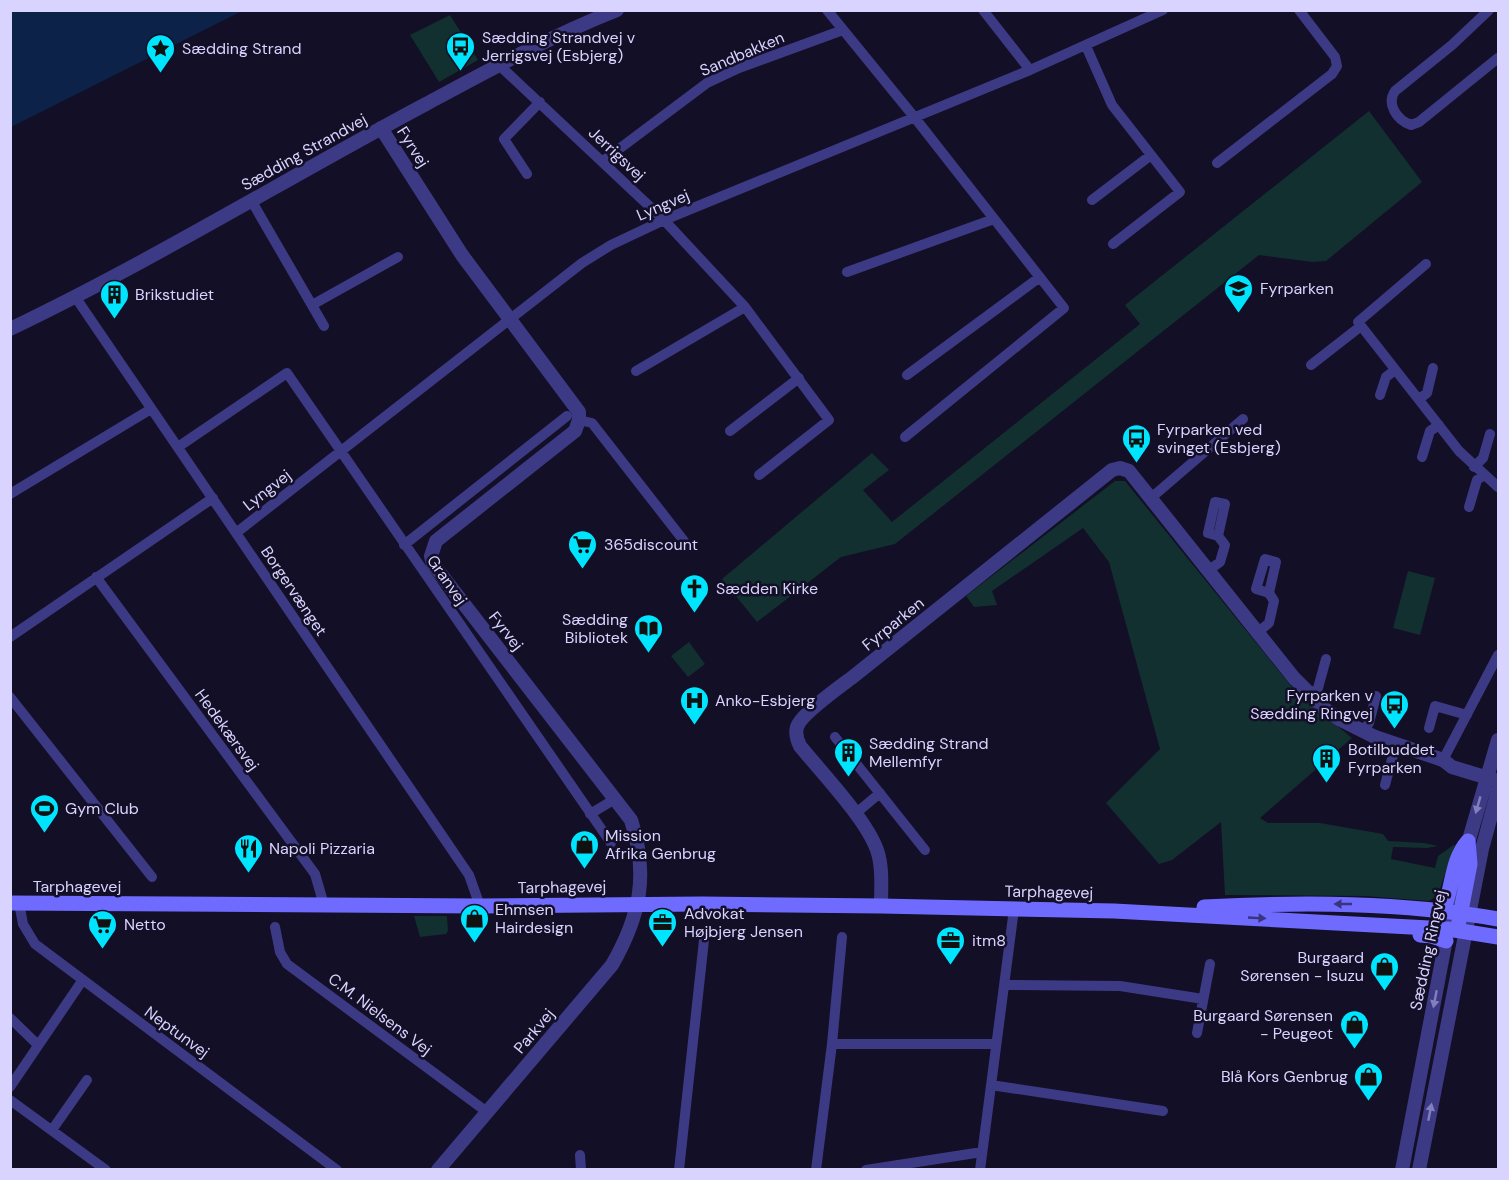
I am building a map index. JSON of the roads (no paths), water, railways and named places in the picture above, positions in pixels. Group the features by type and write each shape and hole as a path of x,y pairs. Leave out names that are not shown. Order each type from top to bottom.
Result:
{"main road":[{"path":"1468,841 1459,851 1448,898 1456,922 1498,927"},
{"path":"1472,898 1479,907 1498,911"},
{"name":"Tarphagevej","path":"15,903 480,906 637,904 1114,910 1349,923 1368,930 1431,936 1456,922 1498,919"},
{"name":"Tarphagevej","path":"1114,910 1262,904 1351,904 1456,922 1498,937"}],"street":[{"name":"Sædding Strandvej","path":"10,329 76,298 499,65 573,28 617,10"},
{"path":"827,10 1064,308 905,437"},
{"path":"983,10 1030,70"},
{"name":"Lyngvej","path":"236,533 582,263 611,245 664,220 1030,70 1086,46 1147,14 1163,10"},
{"path":"1217,163 1332,74 1338,66 1335,57 1299,10"},
{"path":"1489,10 1452,45 1395,91 1390,98 1391,105 1405,123 1411,125 1419,122 1498,58"},
{"name":"Sandbakken","path":"603,161 707,83 739,68 843,30"},
{"path":"1086,46 1113,105 1180,192 1113,244"},
{"name":"Jerrigsvej","path":"499,65 664,220 745,307 829,420 759,475"},
{"path":"527,174 504,139 540,102"},
{"name":"Fyrvej","path":"381,128 462,255 576,407 573,418 575,431 436,542 431,556 433,564 631,820 639,849 640,883 637,904"},
{"path":"1092,200 1150,155"},
{"path":"251,200 324,326"},
{"path":"847,272 994,219"},
{"path":"312,305 398,257"},
{"path":"1426,264 1358,322 1438,425 1474,466 1498,487"},
{"path":"907,375 1040,277"},
{"name":"Borgervænget","path":"76,298 469,875 480,906"},
{"path":"636,371 745,307"},
{"path":"1311,365 1361,326"},
{"path":"1419,399 1427,393 1433,368"},
{"path":"1380,395 1386,377 1395,369"},
{"name":"Granvej","path":"178,447 287,373 611,843"},
{"path":"730,431 799,378"},
{"path":"10,494 151,409"},
{"path":"404,545 542,437 573,418"},
{"name":"Fyrvej","path":"573,418 592,423 684,541"},
{"path":"1150,498 1243,419"},
{"path":"1422,457 1430,431 1438,425"},
{"path":"1474,466 1483,458 1490,434"},
{"path":"542,437 552,450"},
{"name":"Fyrparken","path":"880,906 878,852 869,832 800,746 796,733 800,720 1112,470 1120,468 1129,471 1294,678 1340,719 1396,744 1443,760 1453,759 1493,775"},
{"path":"1469,507 1477,480 1484,475"},
{"path":"10,637 213,498"},
{"path":"1209,570 1220,562 1225,545 1218,536"},
{"name":"Hedekærsvej","path":"96,577 315,874 324,905"},
{"path":"1258,632 1269,623 1274,602 1269,593"},
{"path":"1443,760 1498,655"},
{"path":"1311,695 1318,688 1326,659"},
{"path":"1363,731 1369,723 1376,696"},
{"path":"10,697 152,877"},
{"path":"1429,728 1435,706 1467,714"},
{"path":"834,737 925,850"},
{"path":"1468,841 1493,775 1498,740"},
{"path":"1385,785 1396,744"},
{"name":"Sædding Ringvej","path":"1402,1170 1456,922 1472,898 1498,790"},
{"path":"855,814 880,793"},
{"path":"590,814 615,799"},
{"name":"Neptunvej","path":"15,903 22,924 35,944 337,1170"},
{"name":"Parkvej","path":"438,1170 612,965 627,939 637,904"},
{"path":"980,1170 1014,909"},
{"name":"Sædding Ringvej","path":"1419,1170 1456,922"},
{"name":"C.M. Nielsens Vej","path":"275,927 279,952 287,964 487,1112"},
{"path":"679,1170 705,931"},
{"path":"816,1170 832,1044 842,937"},
{"path":"1197,1033 1210,964"},
{"path":"10,1087 82,981"},
{"path":"1004,985 1120,986 1203,999"},
{"path":"10,1018 38,1046"},
{"path":"832,1044 996,1044"},
{"path":"52,1130 87,1080"},
{"path":"991,1085 1163,1111"},
{"path":"10,1100 106,1170"},
{"path":"866,1170 982,1152"},
{"path":"580,1155 581,1170"}],"water":[{"path":"11,10 242,10 242,11 11,127"}],"place":[{"name":"Sædding Strandvej v Jerrigsvej (Esbjerg)","path":"461,72"},
{"name":"Sædding Strand","path":"161,74"},
{"name":"Fyrparken","path":"1239,314"},
{"name":"Brikstudiet","path":"114,320"},
{"name":"Fyrparken ved svinget (Esbjerg)","path":"1136,464"},
{"name":"365discount","path":"583,570"},
{"name":"Sædden Kirke","path":"695,614"},
{"name":"Sædding Bibliotek","path":"649,654"},
{"name":"Anko-Esbjerg","path":"694,726"},
{"name":"Fyrparken v Sædding Ringvej","path":"1394,730"},
{"name":"Sædding Strand Mellemfyr","path":"848,778"},
{"name":"Botilbuddet Fyrparken","path":"1327,784"},
{"name":"Gym Club","path":"44,834"},
{"name":"Mission Afrika Genbrug","path":"584,870"},
{"name":"Napoli Pizzaria","path":"248,874"},
{"name":"Ehmsen Hairdesign","path":"474,944"},
{"name":"Advokat Højbjerg Jensen","path":"663,948"},
{"name":"Netto","path":"103,950"},
{"name":"itm8","path":"951,966"},
{"name":"Burgaard Sørensen - Isuzu","path":"1385,992"},
{"name":"Burgaard Sørensen - Peugeot","path":"1354,1050"},
{"name":"Blå Kors Genbrug","path":"1369,1102"}]}
